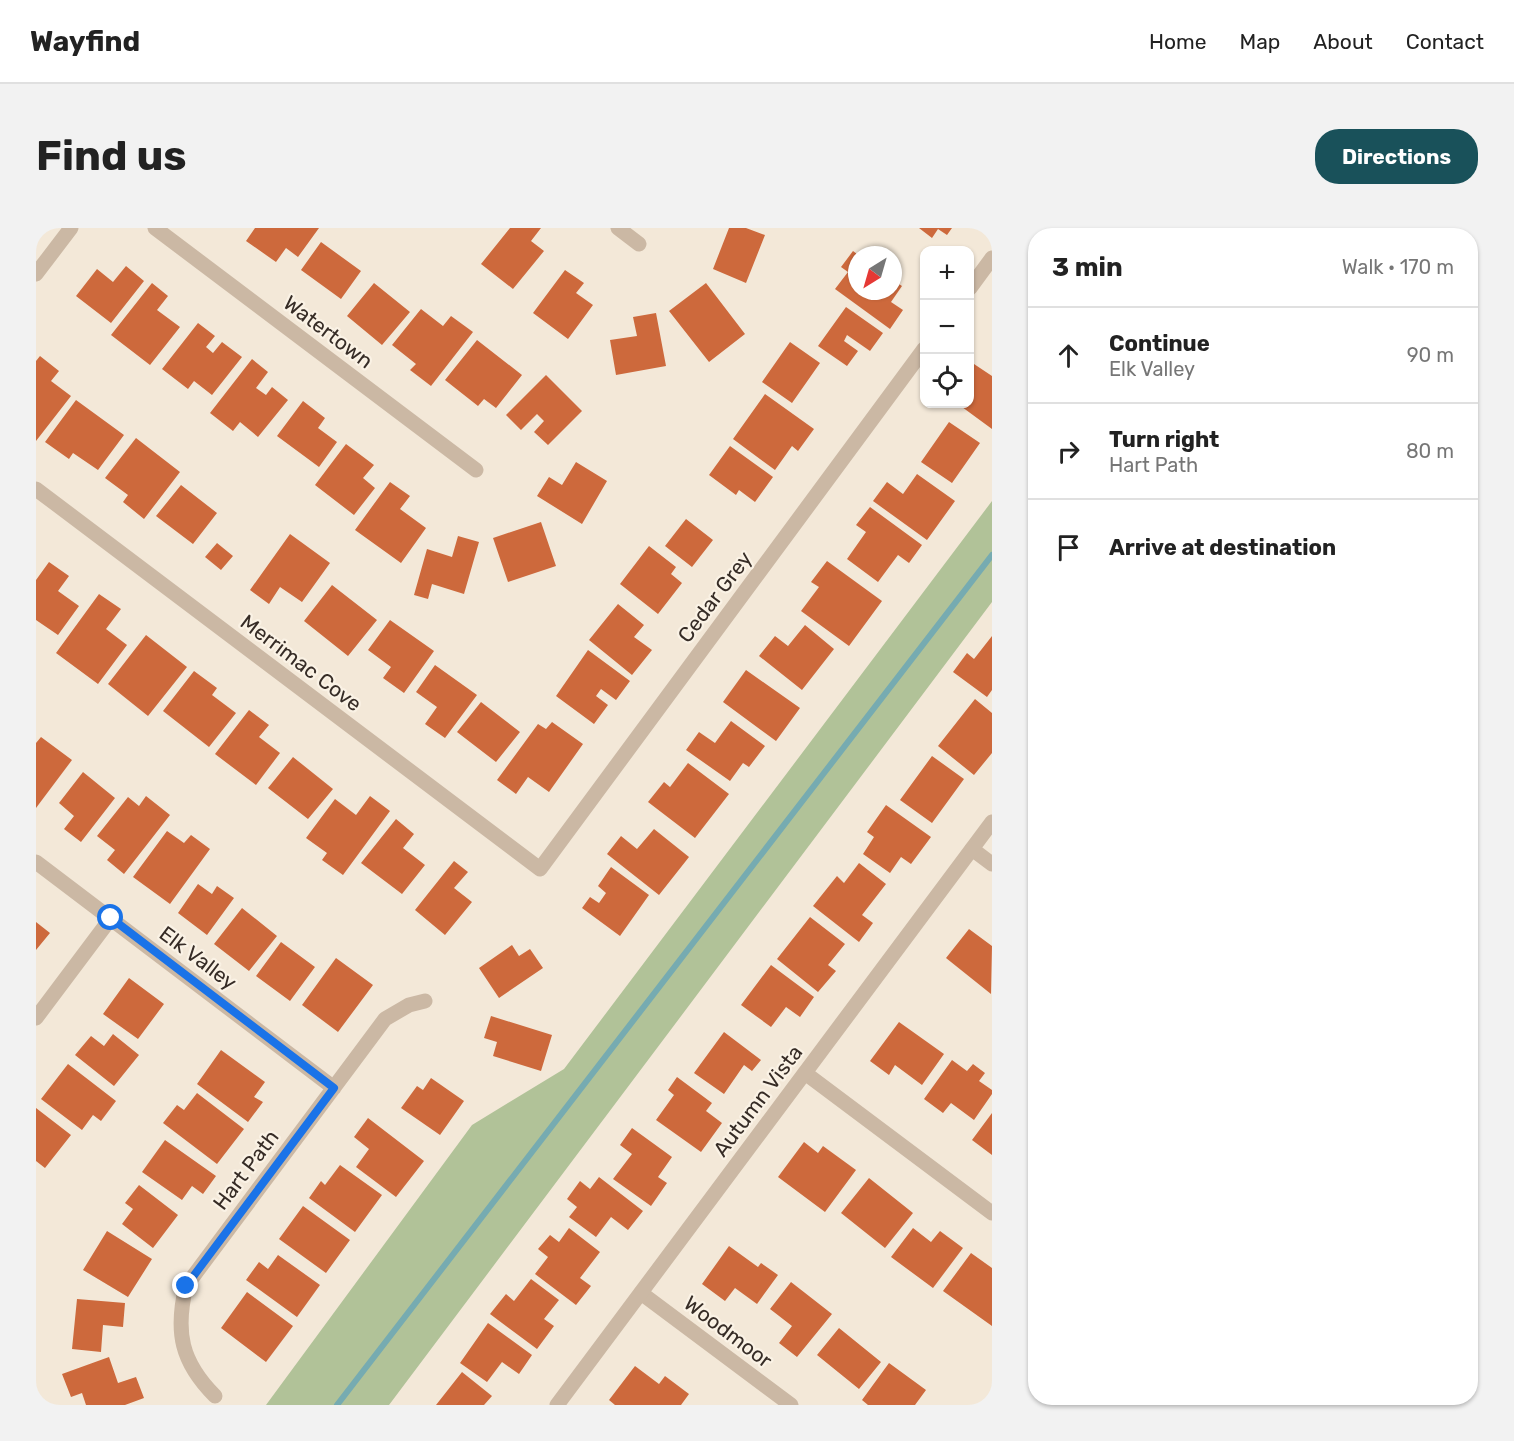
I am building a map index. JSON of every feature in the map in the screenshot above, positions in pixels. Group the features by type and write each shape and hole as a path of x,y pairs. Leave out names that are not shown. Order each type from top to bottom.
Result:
{"street":[{"path":"36,274 71,228"},
{"name":"Watertown","path":"155,228 476,470"},
{"path":"618,228 639,244"},
{"path":"974,281 992,258"},
{"name":"Cedar Grey","path":"540,869 920,354"},
{"name":"Merrimac Cove","path":"36,489 540,869"},
{"name":"Autumn Vista","path":"557,1405 992,822"},
{"path":"972,849 992,864"},
{"name":"Elk Valley","path":"36,862 334,1088"},
{"path":"36,1018 111,918"},
{"name":"Hart Path","path":"215,1396 199,1380 185,1354 180,1329 186,1286 385,1019 409,1005 425,1001"},
{"path":"805,1073 992,1213"},
{"name":"Woodmoor","path":"641,1293 791,1405"}],"green space":[{"path":"992,501 992,602 389,1405 266,1405 472,1125 564,1069"}],"building":[{"path":"255,228 319,228 298,257 286,248 276,262 246,241"},
{"path":"510,228 541,228 531,241 544,251 513,289 481,264"},
{"path":"729,228 746,228 765,235 746,283 713,269"},
{"path":"919,228 952,228 947,235 938,229 932,238"},
{"path":"321,242 361,271 341,299 301,270"},
{"path":"848,258 848,272 841,267"},
{"path":"126,266 144,281 111,323 76,296 97,269 113,282"},
{"path":"565,270 584,283 576,293 593,305 568,339 533,313"},
{"path":"848,272 848,298 835,289"},
{"path":"152,283 168,296 157,310 180,327 150,365 111,335"},
{"path":"374,283 410,312 382,345 347,316"},
{"path":"706,283 745,334 709,362 669,311"},
{"path":"850,300 892,300 891,302 903,310 890,329"},
{"path":"846,307 883,333 870,351 847,335 844,341 858,351 847,366 818,346"},
{"path":"421,309 443,326 451,316 473,332 431,386 410,370 416,364 392,345"},
{"path":"656,313 666,366 616,375 610,340 637,336 633,317"},
{"path":"198,323 215,336 206,347 213,353 222,342 242,357 212,395 194,381 188,389 162,369"},
{"path":"477,340 522,375 496,408 484,399 478,406 445,380"},
{"path":"790,342 820,363 792,403 762,382"},
{"path":"40,356 59,371 51,381 71,396 36,441 36,361"},
{"path":"252,359 268,372 256,388 266,395 272,387 288,400 258,437 240,422 233,431 210,413"},
{"path":"974,364 992,376 992,429 963,408 974,408"},
{"path":"546,375 582,411 548,445 534,432 544,421 537,414 521,430 506,415"},
{"path":"765,394 814,429 798,451 792,446 775,470 733,439"},
{"path":"76,400 124,435 98,470 73,453 69,459 45,442"},
{"path":"303,401 325,418 318,428 337,442 319,467 277,436"},
{"path":"949,422 980,443 952,483 921,462"},
{"path":"136,438 180,472 144,519 123,502 128,495 105,478"},
{"path":"346,444 374,465 363,478 375,488 354,515 315,485"},
{"path":"730,446 773,477 755,502 739,490 736,495 709,475"},
{"path":"576,462 607,481 582,524 537,496 549,477 562,485"},
{"path":"917,474 955,501 927,540 873,501 887,482 903,494"},
{"path":"390,482 410,496 400,509 426,528 401,563 355,530"},
{"path":"181,485 217,513 193,544 156,516"},
{"path":"870,507 922,545 909,563 898,555 878,582 847,559 866,532 856,525"},
{"path":"686,519 713,540 692,567 665,546"},
{"path":"541,522 556,566 508,582 493,538"},
{"path":"290,534 330,563 302,602 280,587 269,604 250,590"},
{"path":"458,536 479,542 464,594 432,584 428,599 414,595 427,549 452,557"},
{"path":"217,543 233,556 221,570 205,557"},
{"path":"649,546 676,567 671,574 682,583 658,614 620,584"},
{"path":"827,561 882,601 849,646 801,611 819,587 811,582"},
{"path":"49,562 69,576 58,591 79,606 58,635 36,620 36,580"},
{"path":"332,585 377,620 348,656 304,621"},
{"path":"99,594 121,609 106,629 127,645 98,684 56,653"},
{"path":"618,604 644,625 634,637 652,650 632,675 589,640"},
{"path":"390,620 434,651 404,693 383,678 391,667 368,650"},
{"path":"805,625 834,649 802,690 759,656 775,636 788,646"},
{"path":"146,635 187,667 148,716 108,684"},
{"path":"992,636 992,690 987,697 953,672 967,653 974,659"},
{"path":"588,650 630,681 616,700 601,689 596,696 608,705 594,724 556,696"},
{"path":"435,665 477,695 445,738 425,724 437,707 416,692"},
{"path":"746,670 800,708 776,741 723,702"},
{"path":"194,671 217,688 212,695 236,713 209,747 163,711"},
{"path":"975,699 992,713 992,753 974,775 938,746"},
{"path":"481,702 520,732 496,762 457,732"},
{"path":"249,710 269,725 259,737 280,753 256,785 215,754"},
{"path":"731,721 765,746 749,767 743,763 730,781 686,750 699,732 715,743"},
{"path":"552,722 583,744 549,792 528,777 516,794 497,780 538,724 546,729"},
{"path":"41,737 72,760 36,808 36,743"},
{"path":"932,756 964,779 932,823 900,800"},
{"path":"293,757 333,789 308,819 268,788"},
{"path":"688,763 729,794 695,838 648,802 664,782 670,787"},
{"path":"83,772 115,798 81,842 64,829 74,816 59,803"},
{"path":"146,796 170,815 124,874 107,860 115,850 97,836 128,797 139,806"},
{"path":"370,796 390,811 343,875 322,860 327,853 306,838 335,799 356,815"},
{"path":"886,805 931,837 911,864 901,857 890,873 863,854 874,837 867,832"},
{"path":"396,819 414,834 403,848 425,865 402,894 361,863"},
{"path":"654,829 689,857 659,895 607,854 621,836 637,849"},
{"path":"167,831 184,843 191,835 210,849 170,904 133,877"},
{"path":"454,861 468,872 454,888 472,902 445,935 415,910"},
{"path":"859,863 886,884 862,915 873,923 859,942 813,906 837,876 844,883"},
{"path":"611,867 649,895 620,936 582,908 590,897 599,903 606,893 598,886"},
{"path":"198,884 212,894 217,886 234,898 207,935 178,913"},
{"path":"242,908 277,936 249,971 214,944"},
{"path":"810,917 845,944 828,965 836,971 818,992 777,959"},
{"path":"36,922 50,933 36,950"},
{"path":"969,929 992,946 991,994 946,958"},
{"path":"281,942 315,967 290,1001 256,976"},
{"path":"512,945 519,956 530,949 543,968 499,998 479,968"},
{"path":"336,958 373,985 338,1032 302,1005"},
{"path":"771,965 814,997 800,1017 786,1007 771,1027 741,1005"},
{"path":"129,978 164,1004 138,1039 103,1014"},
{"path":"491,1016 552,1035 541,1071 493,1056 497,1042 484,1038"},
{"path":"899,1022 944,1054 922,1085 895,1065 889,1075 870,1061"},
{"path":"724,1032 761,1060 752,1071 744,1065 724,1094 694,1073"},
{"path":"113,1034 139,1055 114,1086 75,1055 91,1036 104,1046"},
{"path":"221,1050 265,1082 254,1097 263,1102 248,1122 197,1084"},
{"path":"952,1060 967,1071 973,1064 985,1073 979,1081 992,1090 992,1094 974,1120 951,1103 943,1113 924,1099"},
{"path":"68,1064 116,1101 101,1121 93,1115 82,1130 41,1099"},
{"path":"677,1077 712,1103 706,1111 722,1123 701,1152 656,1120 674,1095 668,1090"},
{"path":"431,1078 464,1101 440,1135 401,1108 417,1086 423,1090"},
{"path":"197,1093 244,1129 217,1164 163,1123 177,1105 184,1110"},
{"path":"36,1108 71,1135 45,1168 36,1161"},
{"path":"992,1113 992,1155 972,1140"},
{"path":"368,1118 424,1161 396,1197 356,1167 369,1149 354,1137"},
{"path":"632,1128 672,1157 658,1177 667,1183 651,1206 613,1179 632,1154 620,1145"},
{"path":"165,1140 216,1176 203,1194 192,1186 182,1200 142,1172"},
{"path":"804,1142 818,1153 823,1146 856,1170 825,1212 778,1177"},
{"path":"340,1165 382,1195 355,1232 309,1198 321,1181 325,1185"},
{"path":"599,1177 643,1211 628,1230 611,1217 596,1237 569,1217 577,1207 567,1199 580,1181 590,1189"},
{"path":"869,1178 913,1213 885,1248 841,1213"},
{"path":"139,1185 178,1215 153,1248 122,1224 133,1209 125,1203"},
{"path":"303,1206 350,1240 326,1273 279,1239"},
{"path":"569,1228 600,1252 580,1278 591,1286 576,1305 535,1274 548,1257 538,1249 550,1235 559,1242"},
{"path":"913,1228 931,1242 940,1231 963,1248 933,1288 891,1257"},
{"path":"107,1231 152,1259 128,1297 83,1270"},
{"path":"729,1246 758,1267 761,1263 778,1275 757,1304 735,1288 725,1301 702,1284"},
{"path":"971,1253 992,1268 992,1326 943,1291"},
{"path":"278,1255 320,1285 297,1317 246,1280 259,1262 268,1269"},
{"path":"531,1279 559,1300 544,1319 554,1326 537,1349 490,1314 506,1294 514,1301"},
{"path":"791,1282 832,1314 797,1357 779,1343 792,1326 770,1309"},
{"path":"247,1292 293,1326 266,1362 221,1328"},
{"path":"77,1299 125,1303 123,1327 103,1325 101,1352 72,1349"},
{"path":"488,1323 532,1355 519,1374 502,1362 487,1382 460,1363"},
{"path":"839,1328 881,1362 859,1389 817,1355"},
{"path":"109,1357 118,1383 136,1377 144,1398 125,1405 86,1405 82,1393 71,1397 62,1374"},
{"path":"889,1363 926,1390 915,1405 868,1405 862,1400"},
{"path":"635,1366 659,1384 665,1376 689,1394 681,1405 615,1405 609,1400"},
{"path":"462,1372 492,1396 484,1405 436,1405"}],"waterway":[{"path":"337,1405 992,555"}],"route":[{"path":"111,918 334,1088 186,1286"}]}
